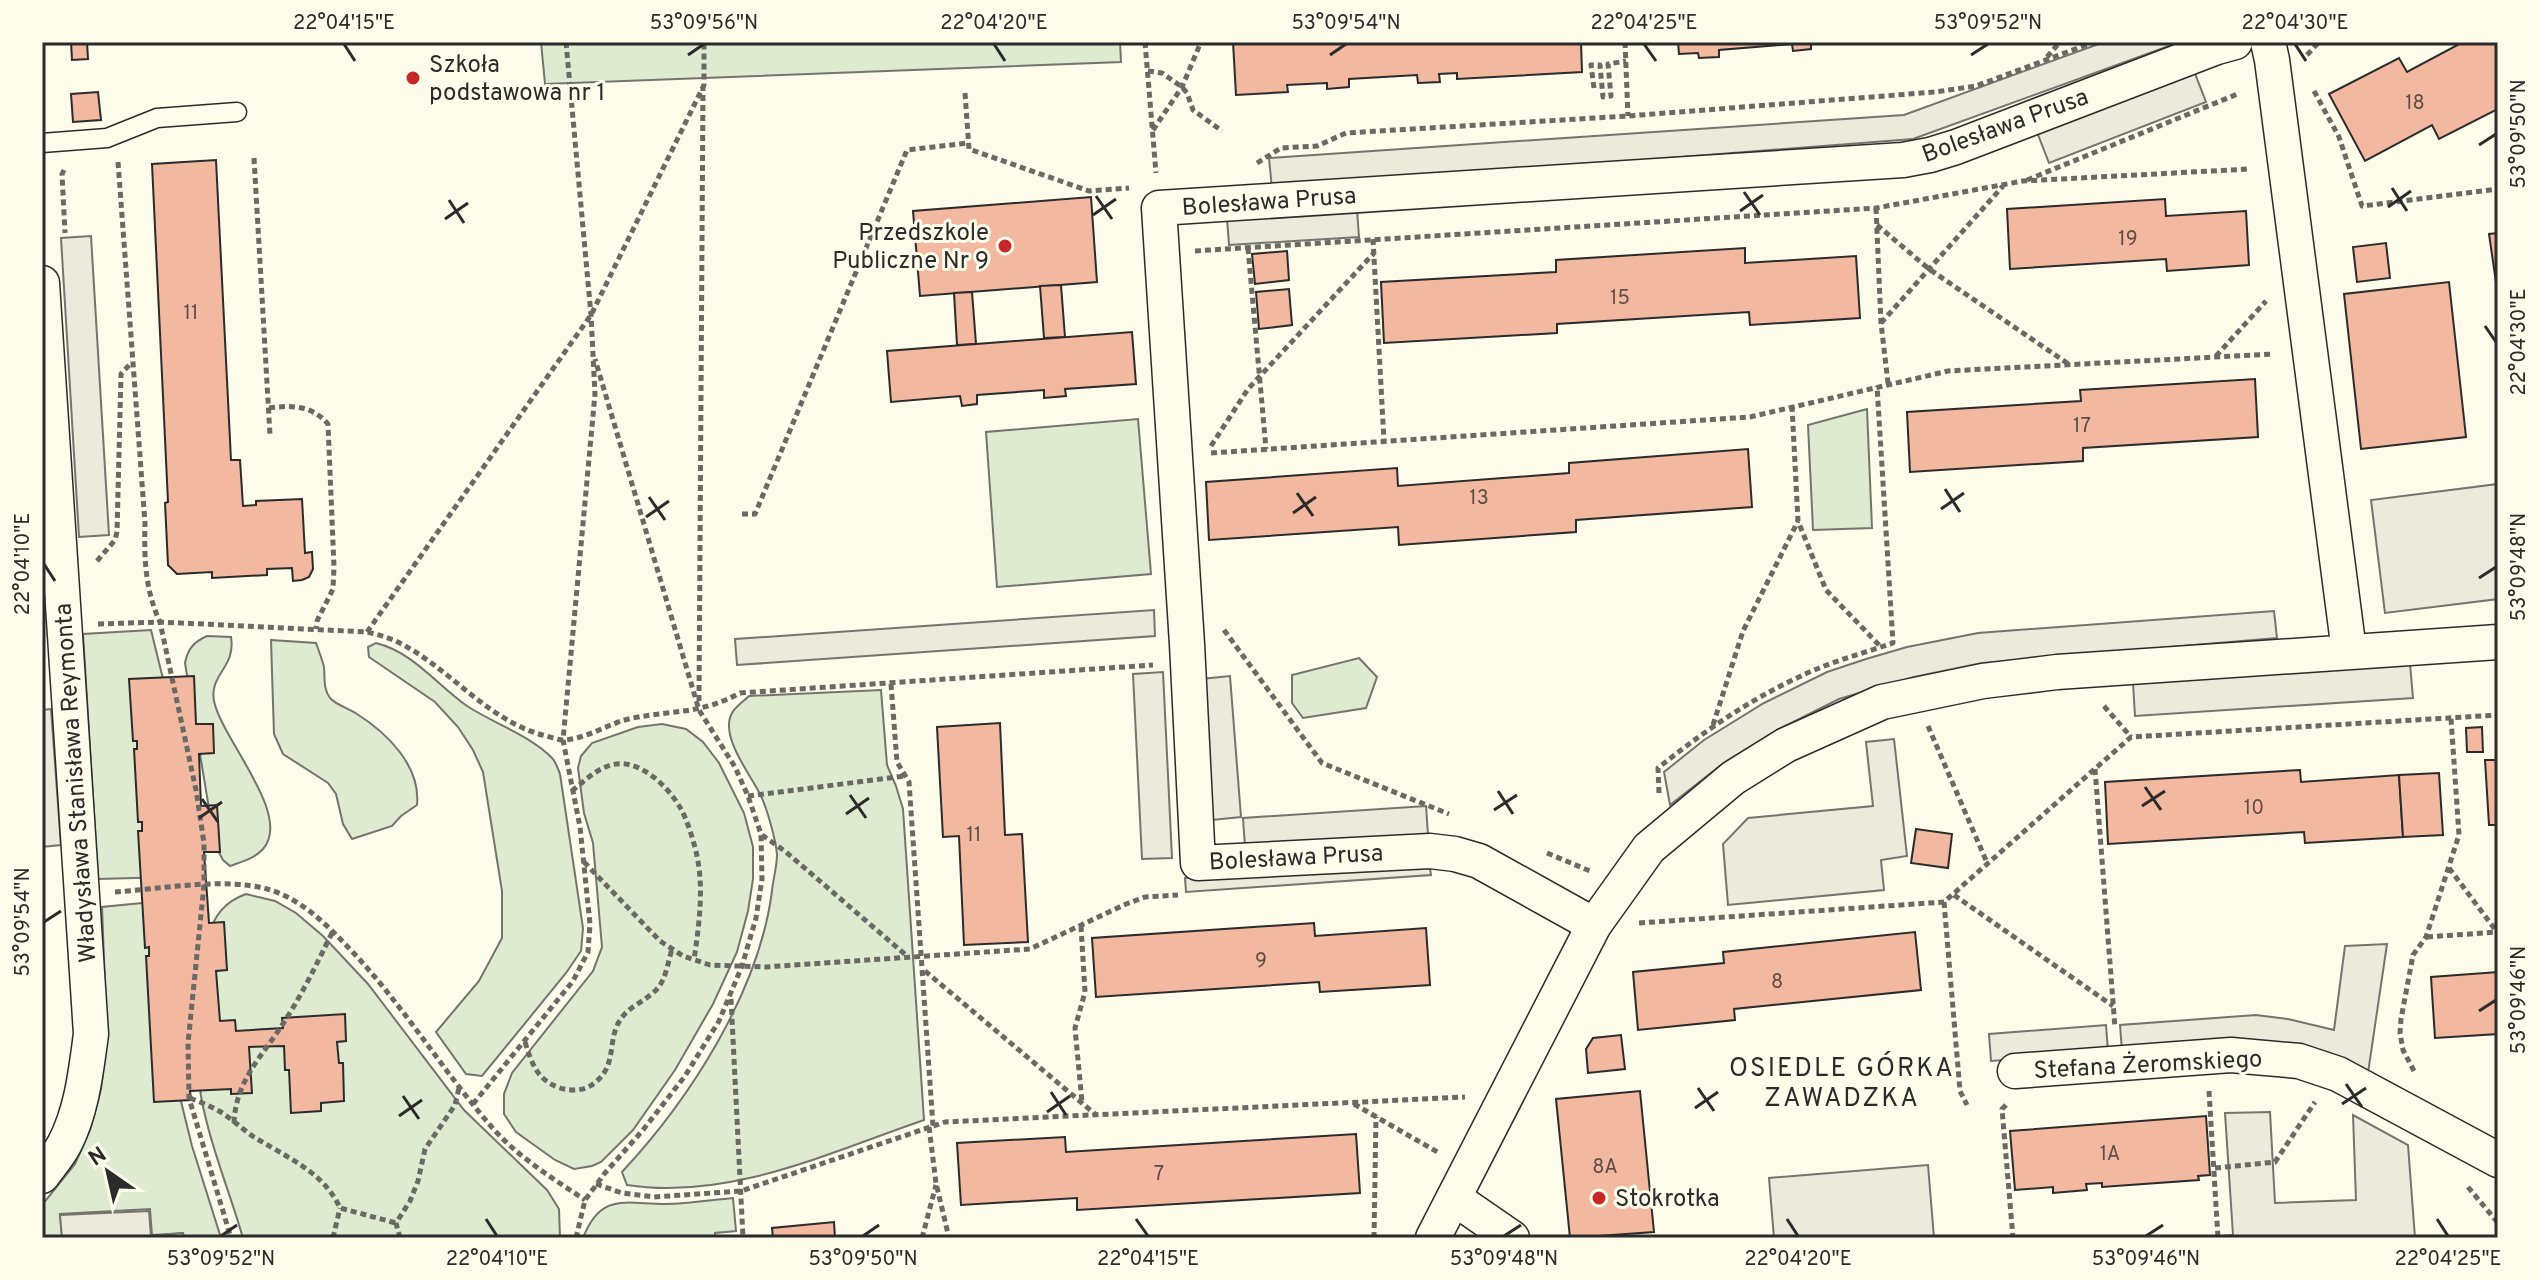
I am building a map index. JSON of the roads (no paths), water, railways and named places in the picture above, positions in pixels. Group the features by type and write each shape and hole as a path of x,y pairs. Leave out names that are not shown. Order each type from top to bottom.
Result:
{"street":[{"name":"Bolesława Prusa","path":"1610,924 1479,861 1455,854 1430,851 1198,863 1158,197 1903,160 1956,147 2235,42"},
{"path":"2268,42 2349,651"},
{"name":"Władysława Stanisława Reymonta","path":"42,283 91,1034 81,1098 74,1120 64,1144 42,1176"},
{"path":"1433,1238 1610,924 1649,848 1733,778 1786,745 1882,702 1998,679 2498,642"},
{"name":"Stefana Żeromskiego","path":"2013,1086 2117,1065 2231,1055 2299,1061 2338,1074 2498,1160"},
{"path":"1454,1198 1512,1238"}],"lane":[{"path":"42,143 107,138 157,118 237,112"}],"place":[{"name":"Szkoła podstawowa nr 1","path":"413,78"},
{"name":"Przedszkole Publiczne Nr 9","path":"1005,246"},
{"name":"Stokrotka","path":"1599,1198"}],"district":[{"name":"OSIEDLE GÓRKA ZAWADZKA","path":"1842,1082"}]}
